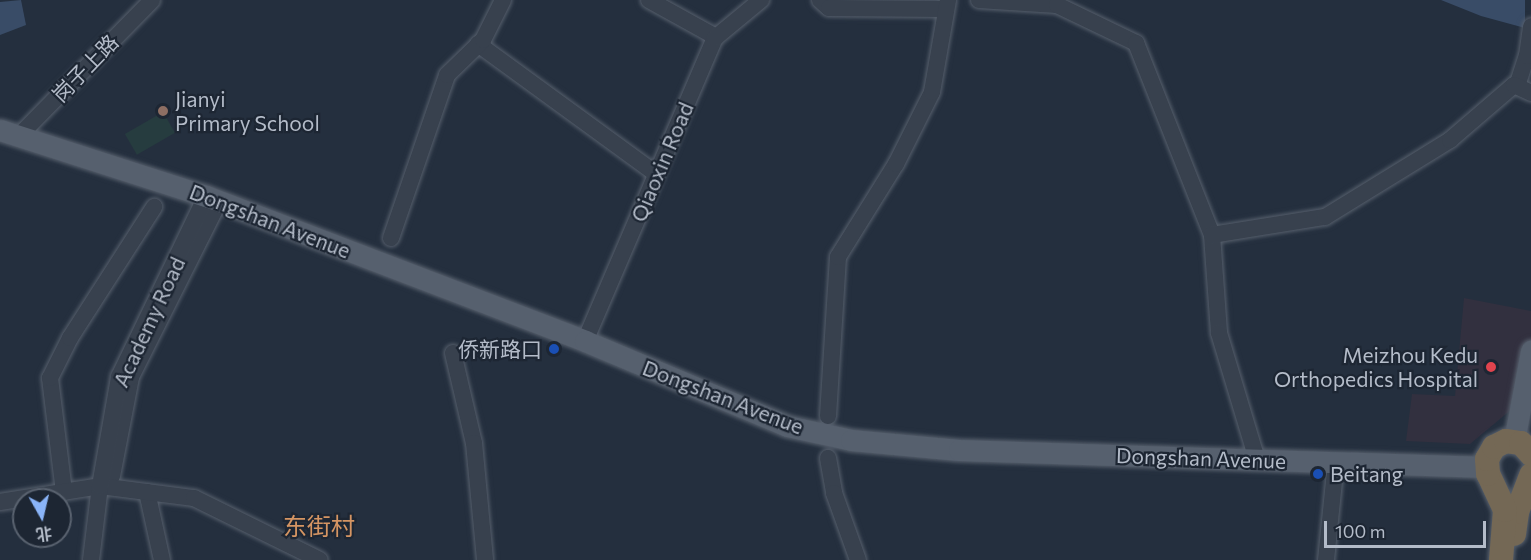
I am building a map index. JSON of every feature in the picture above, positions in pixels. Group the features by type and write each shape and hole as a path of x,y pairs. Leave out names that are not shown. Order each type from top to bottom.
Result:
{"highway":[{"path":"1500,560 1506,510 1489,474 1487,459 1494,447 1500,443 1522,446"},
{"path":"1489,474 1512,488 1530,476"},
{"path":"1511,560 1517,512 1530,476"}],"main road":[{"name":"Dongshan Avenue","path":"9,133 212,198 585,341 788,426 851,440 959,450 1257,460 1489,474"},
{"path":"1522,446 1531,351"},
{"path":"1522,446 1531,391"}],"street":[{"name":"岗子上路","path":"9,133 152,0"},
{"path":"391,238 447,75 478,44 503,0"},
{"name":"Qiaoxin Road","path":"585,341 716,37 761,0"},
{"path":"820,0 829,8 947,5 932,92 896,164 838,258 828,416"},
{"path":"979,0 1057,5 1136,43 1212,235 1219,333 1257,460"},
{"path":"651,1 716,37"},
{"path":"1212,235 1325,217 1450,140 1514,85 1524,89 1531,26"},
{"path":"478,44 656,174"},
{"name":"Academy Road","path":"91,560 105,487 118,377 184,247 212,198"},
{"path":"64,488 50,378 70,338 154,207"},
{"path":"453,353 474,443 485,560"},
{"path":"828,458 834,493 858,560"},
{"path":"1326,560 1335,472"},
{"path":"72,491 105,487 194,498 320,560"},
{"name":"Academy Road","path":"102,560 105,487"},
{"path":"147,492 162,560"}],"shaded area":[{"name":"Meizhou Kedu Orthopedics Hospital","path":"1464,298 1531,311 1531,340 1512,409 1470,444 1406,441 1412,394 1455,396"}],"green space":[{"path":"163,112 175,133 137,155 125,134"}],"water":[{"path":"21,0 26,25 0,35 0,2"},
{"path":"1441,0 1525,0 1525,28 1481,16"}],"place":[{"name":"Jianyi Primary School","path":"163,111"},
{"name":"侨新路口","path":"554,349"},
{"name":"Meizhou Kedu Orthopedics Hospital","path":"1491,367"},
{"name":"Beitang","path":"1318,474"}],"district":[{"name":"东街村","path":"319,526"}]}
